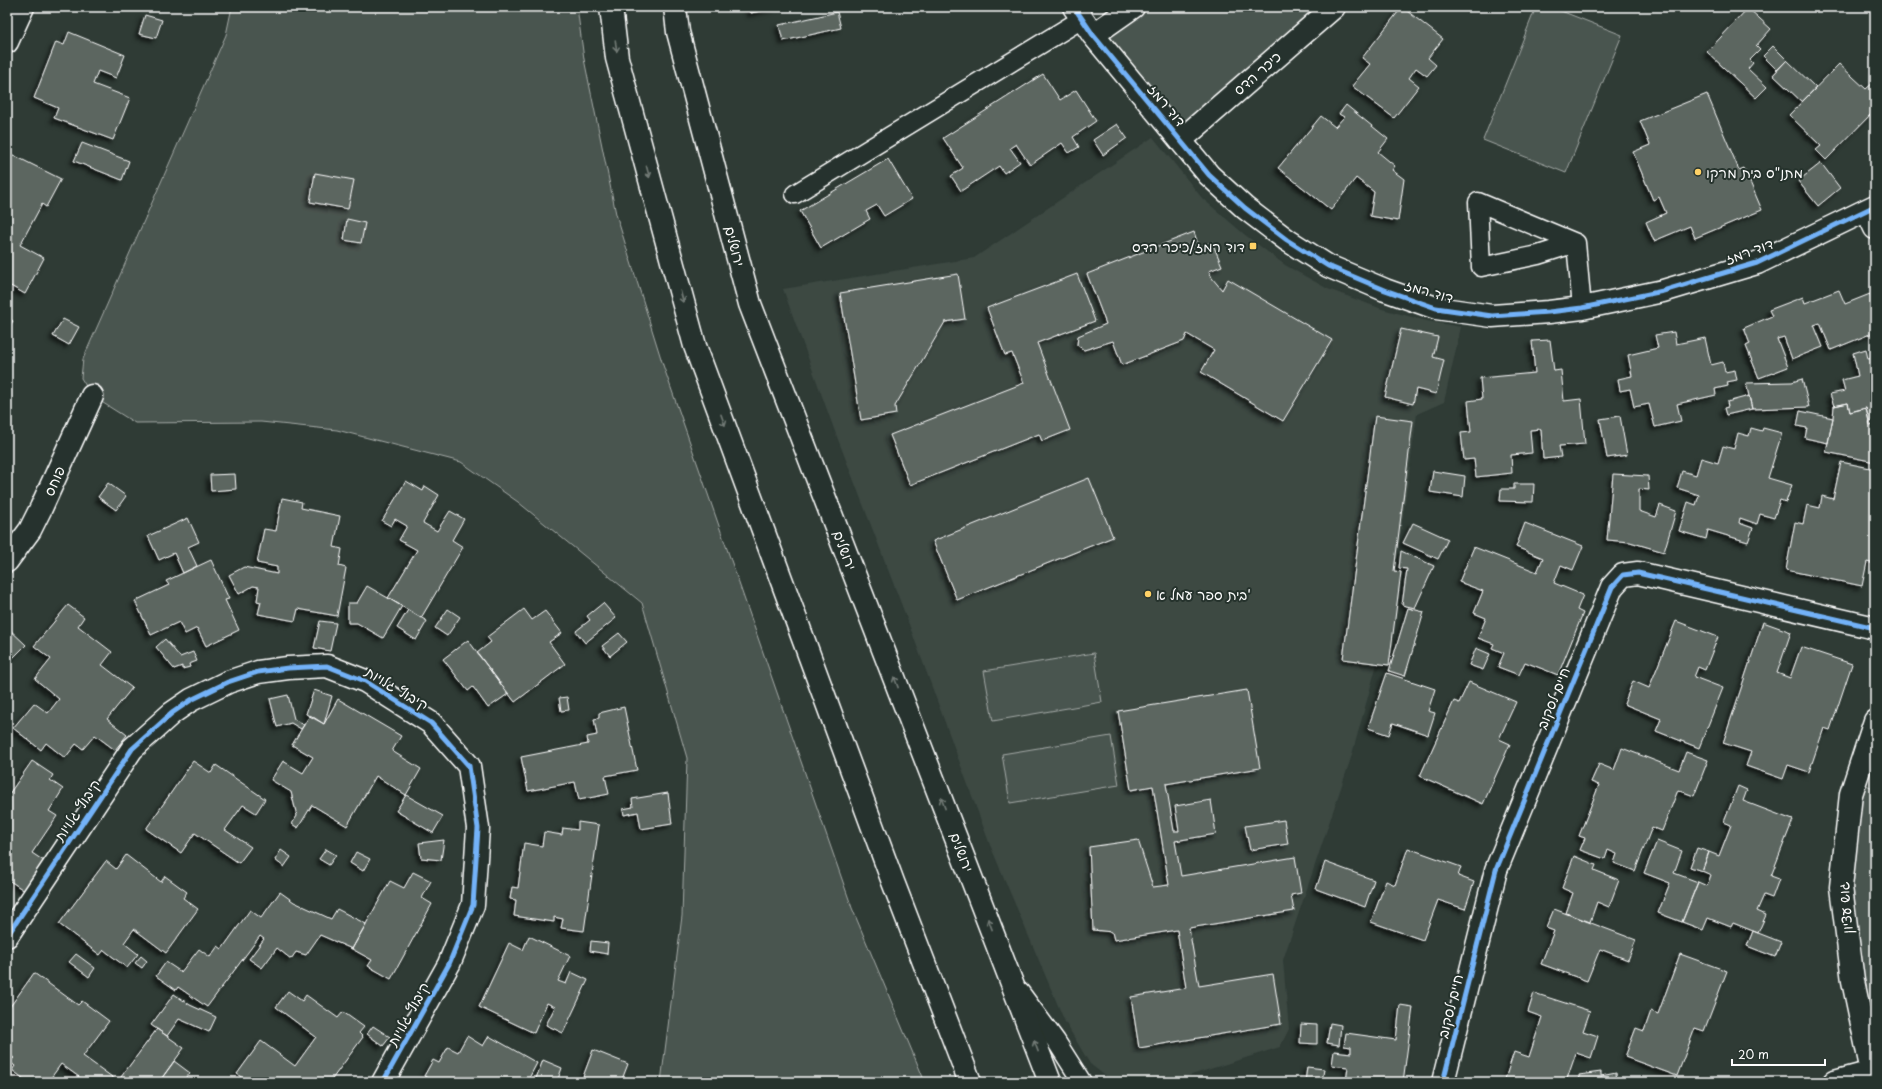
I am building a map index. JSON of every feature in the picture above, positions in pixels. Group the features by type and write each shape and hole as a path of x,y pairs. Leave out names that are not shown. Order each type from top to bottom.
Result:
{"main road":[{"path":"7,42 23,7"},
{"path":"611,7 617,58 695,346 893,882 970,1082"},
{"name":"ירושלים","path":"675,7 678,32 750,304 1050,1082"},
{"path":"1083,20 1133,7"},
{"name":"כיכר הדס","path":"1181,140 1334,7"},
{"name":"דוד רמז","path":"1083,20 1210,175 1245,208 1287,240 1328,266 1385,290 1436,308 1492,316 1582,308 1663,291 1757,263 1872,215"},
{"name":"פוחס","path":"7,561 30,530 36,519 92,396"},
{"name":"חיים לסקוב","path":"1443,1082 1496,870 1612,587 1623,575 1638,573 1875,628"},
{"name":"קיבוץ גלויות","path":"7,936 132,749 172,713 191,700 228,682 258,672 288,668 327,666 365,680 431,723 469,766 478,828 473,906 449,964 383,1082"},
{"name":"גוש עציון","path":"1873,1072 1852,981 1841,887 1851,794 1875,721"},
{"path":"1834,1082 1873,1072"}],"lane":[{"path":"794,194 1083,20"},
{"path":"1478,202 1485,205 1576,243 1538,255 1481,267 1478,202"},
{"path":"1576,243 1582,308"},
{"path":"1010,978 1056,1041 1082,1082"}],"shaded area":[{"path":"232,7 577,7 584,59 616,214 663,365 852,908 925,1082 661,1082 682,916 687,758 642,603 518,502 461,462 337,430 261,422 135,423 92,396 81,378 83,359 226,35"},
{"path":"1133,7 1334,7 1181,140 1093,35"},
{"path":"1536,7 1551,7 1622,35 1566,173 1483,140"},
{"name":"בית ספר עמל א'","path":"1153,137 1202,198 1244,234 1285,265 1328,289 1382,309 1427,321 1461,327 1444,402 1417,414 1396,570 1402,570 1390,666 1377,664 1351,758 1283,960 1289,1029 1280,1047 1169,1082 1113,1082 1090,1064 1065,1022 990,845 783,289 974,258"},
{"path":"1094,653 1102,702 993,721 984,671"},
{"path":"1111,736 1119,785 1010,803 1002,754"},
{"path":"1855,780 1875,789 1875,1071 1841,887"}],"building":[{"path":"749,7 778,7 751,13"},
{"path":"1402,7 1443,39 1428,58 1436,65 1427,76 1416,68 1409,78 1419,86 1394,118 1352,86 1370,64 1362,58"},
{"path":"1748,8 1771,29 1756,46 1760,50 1750,60 1753,63 1748,69 1767,87 1756,98 1707,52"},
{"path":"837,12 841,28 783,41 779,25"},
{"path":"145,15 162,20 156,38 139,34"},
{"path":"69,32 125,55 116,78 98,71 93,84 130,98 113,140 54,118 58,108 34,98 56,42 64,45"},
{"path":"1773,46 1787,60 1777,70 1763,56"},
{"path":"1787,60 1816,88 1802,102 1773,75"},
{"path":"1839,64 1866,89 1875,81 1875,110 1826,160 1816,150 1821,146 1789,115"},
{"path":"1043,74 1060,100 1076,90 1096,121 1073,137 1079,147 1069,153 1062,143 1030,165 1016,144 1010,148 1020,162 1004,173 999,166 961,191 951,176 963,168 943,138"},
{"path":"1707,94 1739,170 1744,168 1762,210 1695,238 1690,226 1654,241 1646,222 1666,213 1659,197 1653,200 1633,152 1650,145 1640,121"},
{"path":"1346,105 1388,139 1378,152 1395,166 1392,170 1404,179 1398,221 1370,216 1374,192 1356,178 1331,210 1278,168 1321,116 1335,127 1344,117 1339,114"},
{"path":"1117,124 1127,138 1103,155 1093,140"},
{"path":"82,143 129,161 122,180 74,161"},
{"path":"11,154 61,179 46,207 42,204 20,245 44,258 25,294 7,284 7,161"},
{"path":"888,159 912,199 884,216 877,205 866,211 870,219 821,248 800,211"},
{"path":"1821,163 1840,188 1818,206 1798,181"},
{"path":"315,173 354,180 348,209 310,202"},
{"path":"347,219 365,223 361,243 344,240"},
{"path":"1194,232 1199,247 1212,242 1222,266 1209,271 1212,278 1222,290 1228,279 1332,340 1283,421 1201,372 1214,350 1187,334 1184,341 1122,365 1113,341 1084,350 1077,345 1078,336 1106,324 1087,274"},
{"path":"958,274 965,319 945,322 895,406 896,414 861,420 840,293"},
{"path":"1077,274 1095,321 1037,343 1070,430 1042,441 1039,434 910,485 890,435 1024,383 1012,353 1005,355 987,308"},
{"path":"1839,290 1845,304 1870,294 1875,306 1875,332 1831,350 1820,323 1814,325 1823,347 1792,359 1784,337 1777,339 1788,367 1759,378 1746,346 1750,344 1744,328 1772,316 1769,310 1803,297 1805,303"},
{"path":"7,317 13,321 7,330"},
{"path":"63,319 79,327 69,345 53,336"},
{"path":"1401,329 1438,337 1433,357 1444,360 1436,394 1416,389 1413,404 1385,397"},
{"path":"1674,332 1676,344 1705,338 1711,365 1723,362 1725,372 1735,370 1737,380 1727,382 1728,386 1715,389 1716,395 1677,404 1681,421 1655,427 1649,404 1634,407 1630,389 1620,391 1618,379 1632,376 1628,355 1658,348 1655,335"},
{"path":"1550,340 1554,371 1561,370 1564,401 1581,399 1585,444 1559,446 1561,457 1543,459 1541,429 1530,430 1532,453 1511,455 1512,473 1476,477 1474,459 1464,460 1461,433 1471,432 1468,401 1482,399 1480,378 1535,373 1532,341"},
{"path":"1866,349 1868,359 1875,358 1875,421 1869,422 1866,408 1850,412 1848,403 1834,406 1830,394 1845,391 1842,380 1858,376 1853,353"},
{"path":"1802,379 1809,407 1752,409 1746,383 1792,382"},
{"path":"1749,396 1752,409 1726,415 1724,408 1728,407 1727,402"},
{"path":"1848,403 1850,412 1866,408 1870,425 1875,426 1875,462 1826,452 1834,406"},
{"path":"1800,411 1833,418 1828,443 1805,438 1807,428 1797,426"},
{"path":"1375,416 1413,421 1394,571 1401,572 1389,665 1343,659"},
{"path":"1620,416 1627,455 1607,458 1600,419"},
{"path":"1751,428 1762,431 1763,428 1782,433 1768,478 1792,485 1786,502 1780,500 1774,518 1760,514 1757,524 1740,518 1739,523 1753,528 1748,542 1708,530 1706,539 1679,531 1688,502 1696,505 1699,495 1677,488 1682,471 1696,475 1701,458 1718,463 1723,446 1734,449 1738,433 1749,436"},
{"path":"1841,462 1875,469 1872,484 1875,484 1875,564 1867,562 1862,586 1786,570 1795,522 1803,524 1807,505 1820,508 1822,496 1833,499"},
{"path":"1433,471 1465,476 1463,497 1430,492"},
{"path":"235,474 236,489 211,491 210,475"},
{"path":"1613,474 1648,476 1649,490 1639,489 1639,511 1656,517 1660,505 1676,511 1664,552 1630,542 1607,540"},
{"path":"1089,478 1113,537 957,600 933,541"},
{"path":"406,481 423,491 425,486 439,495 423,523 437,531 450,511 464,519 452,540 463,547 421,618 388,598 417,550 399,540 407,526 395,519 391,526 382,521"},
{"path":"108,483 126,496 116,510 98,497"},
{"path":"1514,484 1534,484 1533,502 1500,501 1501,489 1514,489"},
{"path":"282,498 302,502 301,508 340,516 334,547 342,549 339,566 346,568 337,616 298,609 295,621 258,614 261,602 257,601 259,587 253,586 239,594 229,575 244,567 277,574 277,567 257,563 264,529 276,531"},
{"path":"188,518 199,542 188,547 197,566 183,573 174,553 159,560 148,536"},
{"path":"1413,523 1448,539 1438,559 1403,543"},
{"path":"1525,523 1583,546 1573,570 1561,565 1554,583 1583,595 1577,610 1583,613 1558,675 1525,662 1519,675 1498,667 1504,653 1492,648 1494,644 1478,638 1486,618 1474,613 1483,591 1459,582 1474,547 1537,572 1543,558 1516,547"},
{"path":"1401,551 1434,566 1415,608 1402,605 1407,569 1399,568"},
{"path":"211,560 229,599 225,600 239,630 206,646 197,628 185,634 179,622 151,635 135,601 169,585 166,581"},
{"path":"367,586 402,606 383,638 357,623 348,623 348,603 357,603"},
{"path":"603,603 616,618 585,643 576,631 590,620 587,616"},
{"path":"68,605 84,617 78,626 112,652 102,665 132,688 107,719 127,735 115,750 95,735 83,749 76,744 65,758 46,743 41,750 13,728 34,703 48,713 59,699 35,679 51,659 34,646"},
{"path":"1408,608 1424,612 1405,676 1389,671"},
{"path":"448,609 460,617 447,636 435,628"},
{"path":"524,609 532,620 545,611 562,633 549,642 565,664 515,702 477,653 491,642 487,637"},
{"path":"408,610 427,621 416,640 397,628"},
{"path":"320,621 336,623 330,651 314,648"},
{"path":"1676,621 1718,637 1705,670 1698,667 1694,677 1723,688 1699,748 1656,731 1661,719 1624,704 1633,681 1649,688"},
{"path":"1763,622 1791,632 1777,673 1790,678 1801,647 1852,664 1830,730 1824,728 1809,772 1788,765 1783,779 1746,766 1751,752 1723,743"},
{"path":"7,627 26,645 7,664"},
{"path":"619,633 627,642 610,656 602,646"},
{"path":"165,639 180,657 193,652 197,661 189,664 190,667 182,669 182,666 174,669 156,647"},
{"path":"468,640 508,694 488,708 473,687 468,691 443,659"},
{"path":"1476,648 1490,654 1483,670 1469,665"},
{"path":"1387,673 1435,689 1428,711 1435,713 1428,735 1393,723 1389,735 1368,728"},
{"path":"1469,682 1516,702 1499,739 1510,744 1483,804 1420,776 1454,701 1459,703"},
{"path":"314,690 332,696 324,724 306,714"},
{"path":"1247,690 1260,768 1166,784 1174,831 1179,831 1175,806 1211,800 1216,834 1175,841 1181,876 1295,857 1301,893 1291,895 1294,911 1189,928 1199,986 1273,974 1281,1024 1139,1048 1131,997 1186,988 1177,930 1114,940 1112,932 1093,930 1089,847 1138,840 1153,887 1169,885 1153,786 1131,790 1118,711"},
{"path":"288,695 294,719 304,725 301,729 291,723 277,727 270,699"},
{"path":"567,697 569,710 561,711 559,698"},
{"path":"338,699 401,736 392,751 421,769 406,795 376,776 347,826 312,805 298,828 292,824 297,816 291,792 271,780 283,761 303,773 313,757 292,745 310,715 324,724"},
{"path":"624,707 637,770 605,776 609,794 579,800 575,782 528,791 521,757 588,744 587,737 597,735 594,719 599,718 599,713"},
{"path":"1622,748 1679,770 1686,752 1708,760 1694,796 1678,790 1662,831 1652,827 1635,871 1614,863 1617,854 1608,850 1605,859 1580,850 1585,838 1579,836 1599,785 1591,782 1599,764 1614,770"},
{"path":"32,761 53,775 50,780 63,789 49,811 57,816 32,853 44,861 25,891 7,879 7,797"},
{"path":"193,761 211,773 216,765 265,799 256,813 243,805 225,830 251,847 239,863 195,833 181,853 146,829"},
{"path":"1738,786 1747,790 1743,801 1793,820 1771,876 1779,879 1772,898 1764,895 1757,911 1766,915 1758,933 1733,923 1731,927 1708,918 1703,930 1682,922 1698,882 1707,886 1711,875 1702,871 1709,852 1719,856 1731,825 1724,822"},
{"path":"668,793 672,824 641,829 638,812 624,815 623,809 633,807 632,799"},
{"path":"406,795 443,816 433,833 396,811"},
{"path":"1284,820 1288,844 1250,850 1245,826"},
{"path":"578,822 599,825 584,931 561,928 563,919 554,917 554,922 514,916 516,900 510,899 512,887 518,888 524,843 542,846 544,832 562,835 563,828 578,830"},
{"path":"444,840 441,860 421,858 419,843"},
{"path":"1657,841 1682,851 1674,873 1698,882 1682,922 1658,913 1670,883 1644,873"},
{"path":"1408,848 1461,867 1458,876 1474,882 1465,909 1438,900 1423,940 1371,922 1386,881 1395,885"},
{"path":"1697,848 1709,852 1702,871 1690,867"},
{"path":"326,849 336,855 329,865 319,859"},
{"path":"281,850 291,857 284,867 275,860"},
{"path":"356,852 370,859 363,871 350,863"},
{"path":"126,855 161,882 165,876 187,892 183,898 198,909 166,953 134,929 124,943 138,954 127,968 104,950 100,955 59,924 106,861 116,869"},
{"path":"1574,856 1596,865 1594,870 1619,880 1609,907 1597,902 1590,922 1566,913 1573,893 1562,888"},
{"path":"1325,862 1374,880 1365,907 1316,889"},
{"path":"413,872 431,881 422,898 432,904 391,979 368,966 372,960 352,949 390,881 404,888"},
{"path":"280,892 294,902 331,919 337,909 366,924 352,949 320,935 306,955 296,952 291,959 277,948 262,968 249,959 264,939 260,936 207,1007 178,987 176,990 156,976 166,962 181,972 199,949 210,957 218,946 222,949 250,910 261,918"},
{"path":"1554,909 1636,940 1628,960 1600,949 1587,981 1541,964 1554,931 1546,928"},
{"path":"1753,931 1781,942 1775,957 1747,946"},
{"path":"529,936 570,956 558,981 566,984 571,972 588,980 563,1033 546,1025 555,1007 547,1003 534,1033 479,1007 509,943 523,950"},
{"path":"591,941 608,943 607,954 590,951"},
{"path":"76,954 95,968 89,977 69,962"},
{"path":"1680,954 1727,971 1704,1031 1695,1028 1677,1076 1625,1057 1636,1028 1644,1031 1651,1011 1658,1014"},
{"path":"141,956 147,961 142,968 135,963"},
{"path":"34,973 78,1005 82,1001 109,1021 83,1056 119,1082 86,1082 61,1064 48,1082 28,1082 12,1070 15,1066 10,1062 14,1058 7,1053 7,1011"},
{"path":"288,991 302,1001 306,995 338,1018 343,1012 364,1027 359,1033 363,1037 330,1082 248,1082 237,1074 261,1041 295,1066 316,1037 276,1007"},
{"path":"1534,993 1590,1011 1583,1031 1598,1036 1591,1058 1576,1053 1566,1082 1504,1082 1514,1052 1529,1057 1542,1017 1528,1012"},
{"path":"174,994 190,1005 216,1017 209,1032 179,1019 167,1036 151,1025"},
{"path":"1400,1005 1413,1007 1403,1082 1346,1082 1348,1067 1332,1065 1334,1051 1351,1053 1351,1047 1344,1046 1346,1033 1396,1040"},
{"path":"1330,1023 1341,1025 1339,1045 1327,1043"},
{"path":"1301,1024 1317,1025 1317,1044 1300,1043"},
{"path":"373,1026 390,1037 383,1046 367,1034"},
{"path":"157,1029 184,1048 159,1082 118,1081"},
{"path":"467,1036 483,1046 489,1036 537,1063 527,1082 428,1082 430,1079 424,1076 433,1060 439,1063 448,1047 458,1052"},
{"path":"593,1050 628,1064 621,1082 581,1082"},
{"path":"543,1060 562,1068 557,1082 535,1081"},
{"path":"174,1061 190,1073 183,1082 159,1082"},
{"path":"1307,1067 1324,1069 1322,1082 1305,1082"},
{"path":"1601,1072 1601,1076 1616,1073 1617,1082 1580,1082 1579,1075"}],"cycle path":[{"path":"1074,7 1093,35 1209,175 1245,208 1287,240 1328,266 1385,290 1436,308 1492,316 1549,312 1582,308 1663,291 1757,263 1875,206"},
{"path":"1443,1082 1496,870 1612,587 1623,575 1638,573 1875,628"},
{"path":"7,936 132,749 172,713 191,700 228,682 258,672 288,668 327,666 365,681 431,723 469,766 478,828 473,905 449,964 383,1082"}],"place":[{"name":"מתנ\"ס בית מרקו","path":"1698,172"},
{"name":"דוד רמז/כיכר הדס","path":"1253,246"},
{"name":"בית ספר עמל א'","path":"1148,594"}]}
